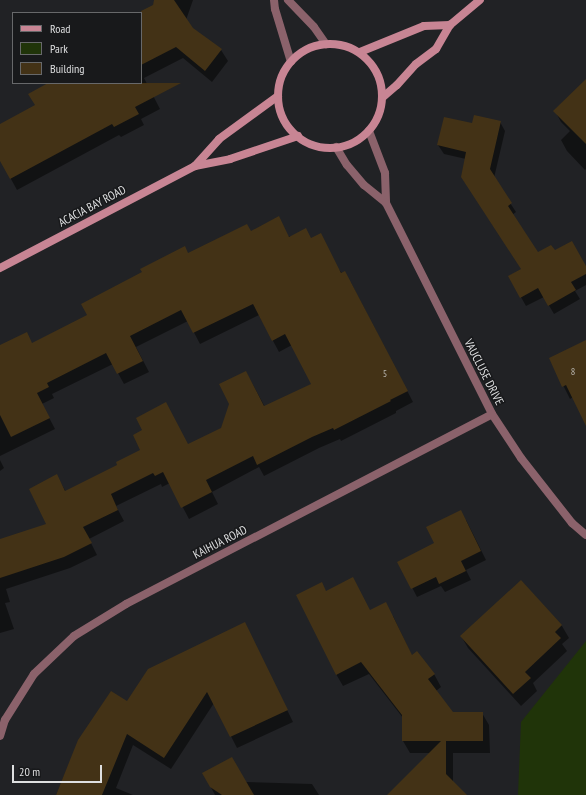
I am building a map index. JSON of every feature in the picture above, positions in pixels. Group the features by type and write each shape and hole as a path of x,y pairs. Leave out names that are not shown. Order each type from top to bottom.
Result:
{"street":[{"path":"274,0 275,9 291,62"},
{"path":"288,0 314,27 326,44"},
{"path":"383,97 397,85 416,64 436,49 450,25 480,0"},
{"path":"360,52 424,26 450,25"},
{"path":"326,44 343,45 360,52 372,64 380,80 383,97 381,109 376,121 369,131 354,142 336,147 322,147 310,143 298,136 288,125 280,111 278,96 284,72 291,62 301,53 313,47 326,44"},
{"name":"ACACIA BAY ROAD","path":"195,166 220,139 278,96"},
{"name":"VAUCLUSE DRIVE","path":"369,131 386,173 386,203"},
{"name":"ACACIA BAY ROAD","path":"0,268 195,166 230,159 298,136"},
{"name":"VAUCLUSE DRIVE","path":"336,147 347,165 364,185 386,203 492,414 526,464 572,523 586,535"},
{"name":"KAIHUA ROAD","path":"0,736 5,720 34,674 74,636 126,604 492,414"}],"green space":[{"path":"586,641 586,795 518,795 521,722"}],"building":[{"path":"154,0 174,0 193,28 222,49 205,71 176,47 142,64 141,11 153,5"},
{"path":"586,79 586,144 553,111"},
{"path":"181,83 135,107 139,114 114,127 112,124 10,179 0,161 0,124 35,105 28,94 46,84"},
{"path":"474,115 501,121 490,169 512,203 508,206 538,252 551,245 555,250 572,241 586,266 586,274 571,282 576,290 548,306 538,288 520,298 508,276 521,269 461,177 466,152 437,145 444,117 472,123"},
{"path":"279,216 289,237 306,228 311,238 321,233 341,273 345,271 408,391 334,430 333,428 312,437 257,465 253,456 206,480 212,492 181,508 163,472 155,476 153,473 111,494 118,510 83,527 92,543 64,557 0,578 0,539 46,524 29,489 57,474 65,491 117,465 116,462 140,450 133,435 142,430 136,418 166,402 188,444 221,428 229,404 219,384 246,371 264,406 311,384 285,334 272,341 253,304 193,333 181,310 130,336 143,361 117,374 106,353 47,383 49,387 37,393 50,418 11,437 0,415 0,345 27,332 32,343 87,315 81,304 142,272 140,269 185,246 188,253 247,224 251,231"},
{"path":"586,340 586,426 566,385 562,387 549,358"},
{"path":"461,510 481,551 461,561 466,571 439,584 436,577 411,589 397,562 434,543 426,527"},
{"path":"353,577 370,610 386,602 412,655 417,651 435,674 428,679 453,712 483,712 483,741 446,741 446,774 467,795 387,795 441,741 402,741 402,715 361,662 336,675 296,595 322,582 326,591"},
{"path":"521,580 562,625 555,632 561,638 525,672 531,678 513,694 460,636"},
{"path":"245,622 288,710 230,737 207,692 164,758 127,734 102,795 56,795 78,740 111,691 127,701 148,669"},
{"path":"232,757 254,795 222,795 210,787 202,773"}]}
